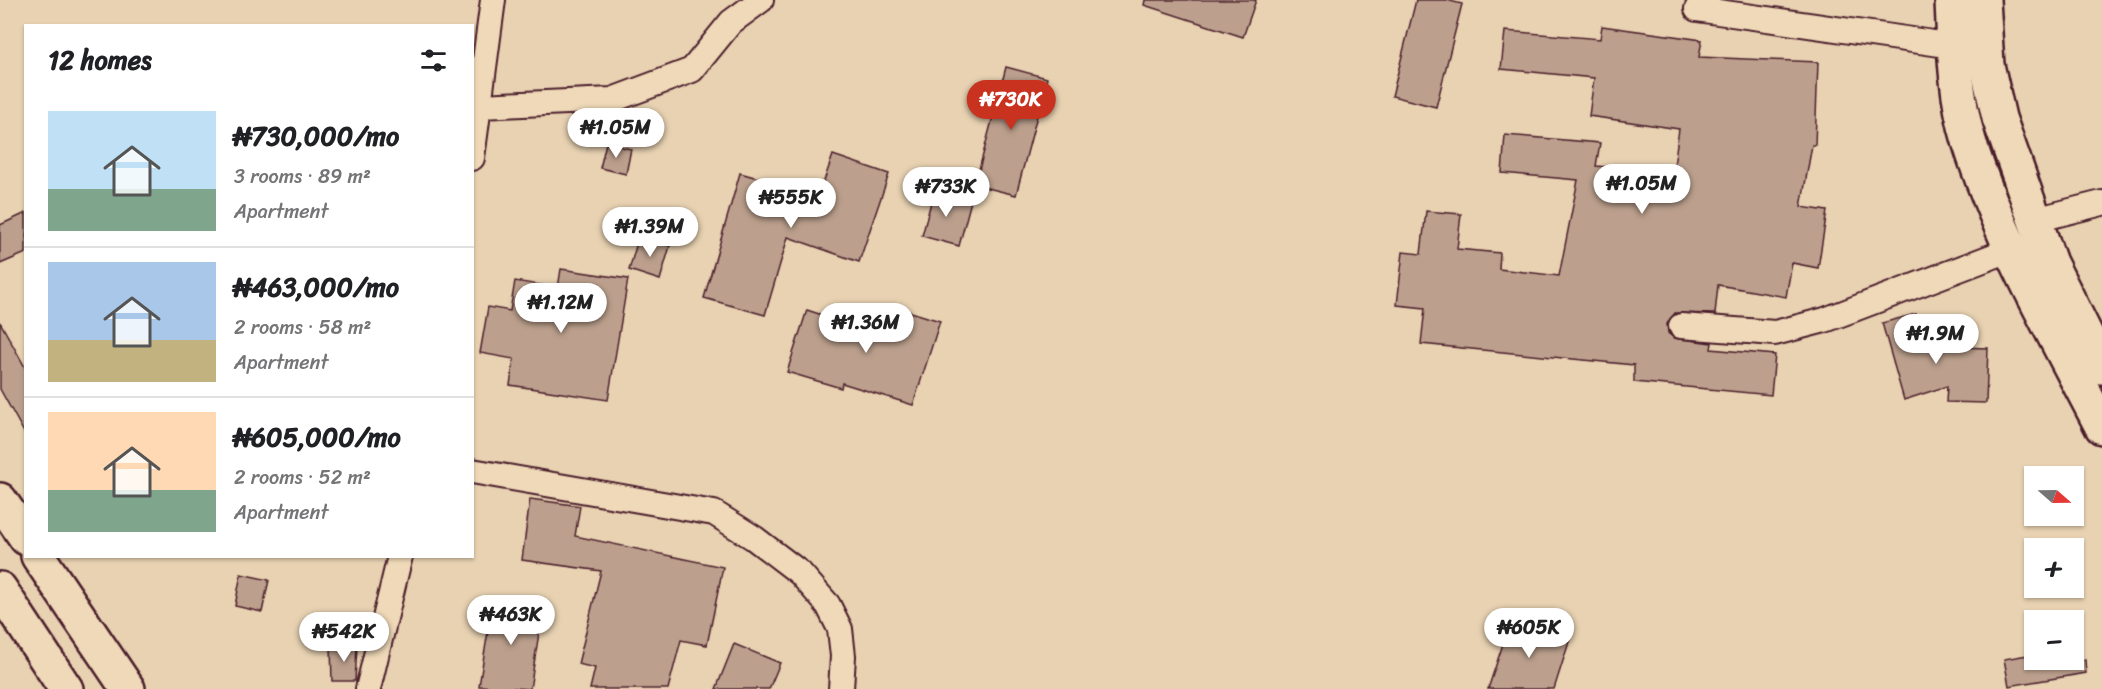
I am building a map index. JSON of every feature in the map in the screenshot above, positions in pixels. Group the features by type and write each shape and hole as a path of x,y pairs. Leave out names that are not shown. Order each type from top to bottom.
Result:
{"main road":[{"path":"1952,0 1958,88 1968,139 1994,211 2102,427"},
{"path":"1983,0 1987,65 1999,118 2050,263 2102,367"},
{"path":"0,500 24,535"},
{"path":"39,558 128,689"},
{"path":"0,589 66,689"}],"street":[{"path":"474,146 494,0"},
{"path":"481,106 612,100 692,70 730,22 761,0"},
{"path":"1697,9 1954,46"},
{"path":"2035,220 2102,203"},
{"path":"1681,326 1775,333 1864,306 2013,249"},
{"path":"474,471 714,513 754,538 800,573 828,605 840,629 843,656 841,689"},
{"path":"368,689 400,558"}],"building":[{"path":"1145,0 1256,0 1243,37 1144,5"},
{"path":"1416,0 1446,0 1462,4 1436,107 1392,96"},
{"path":"1602,26 1702,40 1699,57 1818,62 1815,145 1812,145 1801,207 1827,211 1818,268 1792,263 1786,297 1718,285 1715,314 1675,313 1667,324 1668,333 1674,338 1712,343 1711,349 1775,355 1771,395 1634,382 1634,365 1421,344 1425,308 1397,305 1403,252 1421,254 1426,211 1461,214 1457,249 1500,253 1499,269 1559,276 1578,180 1502,173 1505,135 1600,143 1596,166 1673,173 1679,129 1589,116 1594,78 1501,69 1505,31 1600,39"},
{"path":"1006,67 1047,78 1016,195 975,185"},
{"path":"606,143 631,149 626,174 600,168"},
{"path":"833,155 889,174 859,262 788,237 765,315 704,298 740,173 819,195"},
{"path":"934,191 971,201 959,246 922,236"},
{"path":"24,214 24,254 0,264 0,225"},
{"path":"639,236 670,246 660,280 629,270"},
{"path":"561,269 628,279 608,400 510,385 514,359 480,353 488,307 510,311 515,281 558,288"},
{"path":"895,307 940,321 913,405 842,383 841,388 787,372 807,310 886,336"},
{"path":"1916,314 1925,346 1988,348 1986,403 1946,402 1947,386 1904,400 1882,323"},
{"path":"0,322 24,365 24,432 0,389"},
{"path":"530,499 580,506 575,536 723,567 707,645 681,640 668,689 590,689 595,668 578,664 601,571 522,560"},
{"path":"241,574 269,580 262,612 235,606"},
{"path":"493,601 543,608 530,689 479,686"},
{"path":"1511,620 1570,639 1554,689 1488,689"},
{"path":"734,644 780,663 769,689 716,689"},
{"path":"331,646 357,646 355,681 332,681"},
{"path":"2024,656 2024,670 2084,670 2085,660 2086,673 2009,686 2004,659"}]}
